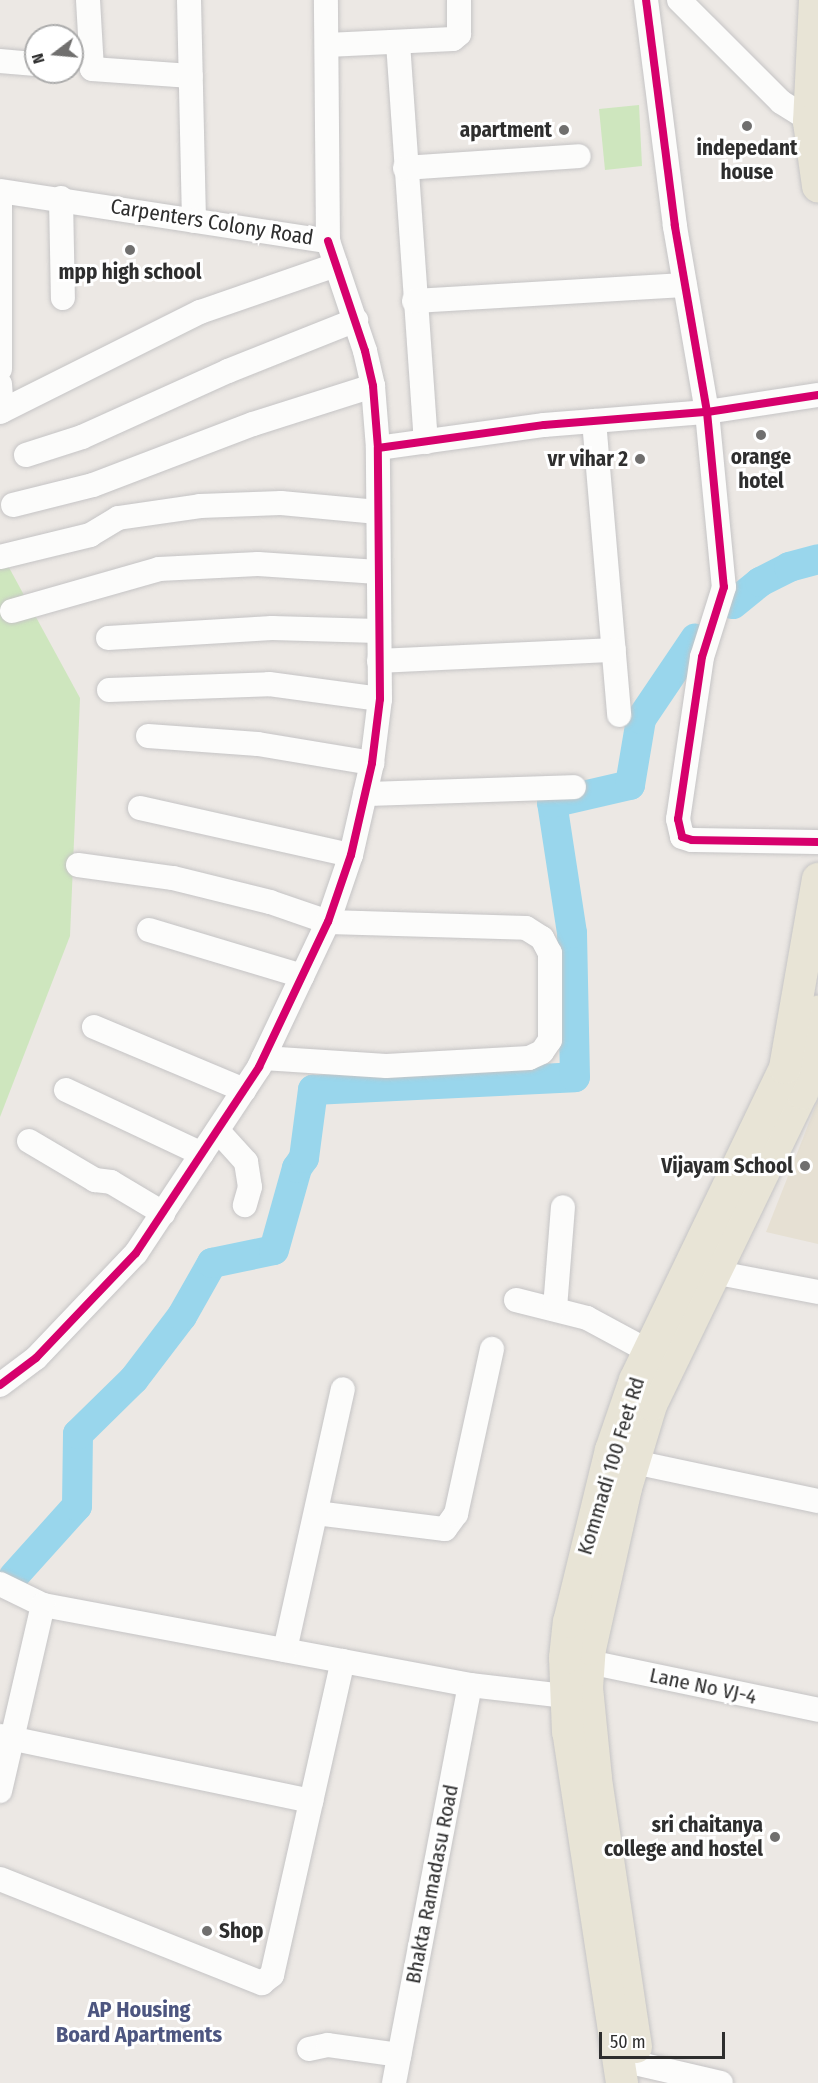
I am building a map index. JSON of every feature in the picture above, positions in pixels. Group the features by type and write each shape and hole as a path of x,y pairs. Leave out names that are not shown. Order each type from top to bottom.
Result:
{"main road":[{"path":"815,0 814,124 818,186"},
{"name":"Kommadi 100 Feet Rd","path":"576,1698 589,1662 597,1609 634,1462 664,1373 793,1114 804,1073 818,879"},
{"path":"804,1073 818,1012"},
{"name":"Kommadi 100 Feet Rd","path":"635,2077 593,1909 576,1698 566,1649 579,1578 623,1412 648,1351 804,1073"}],"street":[{"path":"84,45 88,0"},
{"path":"189,0 194,221"},
{"name":"Carpenters Colony Road","path":"0,191 62,198 328,241 326,0"},
{"path":"327,45 453,39 459,34 459,0"},
{"path":"646,0 685,285 706,412 724,587 702,657 679,829 682,837 692,840 818,842"},
{"path":"679,0 781,102 814,124"},
{"path":"398,43 414,302 426,442"},
{"path":"0,61 24,63"},
{"path":"84,68 191,76"},
{"path":"405,168 579,156"},
{"path":"62,198 63,298"},
{"path":"0,205 0,369"},
{"path":"0,1385 36,1358 89,1306 136,1253 218,1131 263,1058 328,922 351,855 372,763 380,699 378,448 374,386 356,321 328,241"},
{"path":"0,384 1,412 200,312 336,265"},
{"path":"414,302 685,285"},
{"path":"26,454 82,437 217,375 356,321"},
{"path":"13,505 93,485 253,424 374,386"},
{"path":"378,448 594,421 706,412 818,395"},
{"path":"594,421 619,716"},
{"path":"0,557 90,535 118,518 189,507 280,503 378,512"},
{"path":"12,611 159,569 258,564 378,572"},
{"path":"108,638 272,628 378,631"},
{"path":"379,661 614,650"},
{"path":"109,690 269,684 380,699"},
{"path":"148,736 258,744 372,763"},
{"path":"365,794 574,787"},
{"path":"140,808 351,855"},
{"path":"78,865 162,876 270,902 328,922 526,928 542,938 550,953 550,1040 542,1052 529,1058 386,1066 263,1058"},
{"path":"149,930 302,976"},
{"path":"94,1027 244,1090"},
{"path":"66,1090 202,1154"},
{"path":"218,1131 246,1162 249,1187 245,1205"},
{"path":"29,1141 95,1180 111,1182 163,1213"},
{"path":"555,1308 563,1207"},
{"path":"713,1272 818,1292"},
{"path":"516,1300 555,1308 587,1318 648,1351"},
{"path":"316,1513 445,1529 456,1514 492,1349"},
{"path":"285,1650 343,1389"},
{"path":"634,1462 818,1501"},
{"path":"0,1584 43,1605 470,1684 576,1698"},
{"path":"0,1791 6,1738 43,1605"},
{"path":"0,1879 262,1983 272,1976 343,1661"},
{"name":"Lane No VJ-4","path":"589,1662 818,1710"},
{"name":"Bhakta Ramadasu Road","path":"394,2083 470,1684"},
{"path":"6,1738 311,1801"},
{"path":"309,2049 328,2045 399,2055"},
{"path":"635,2077 721,2083"}],"shaded area":[{"name":"Vijayam School","path":"818,1100 818,1244 766,1232"}],"green space":[{"path":"639,105 642,166 605,170 599,109"},
{"path":"0,551 80,698 70,936 0,1117"}],"waterway":[{"path":"733,604 760,582 789,567 818,559"},
{"path":"14,1576 77,1506 78,1434 134,1379 182,1316 212,1263 274,1250 297,1168 304,1158 313,1090 575,1077 572,933 552,803 630,785 641,719 695,639"}],"cycle path":[{"path":"328,241 365,351 373,386 378,448 544,425 707,412 675,226 646,0"},
{"path":"818,395 707,412 724,587 702,657 678,819 682,837 692,840 818,842"},
{"path":"0,1385 36,1358 136,1253 259,1067 328,922 351,855 372,763 380,699 378,448"}],"place":[{"name":"indepedant house","path":"747,126"},
{"name":"apartment","path":"564,130"},
{"name":"mpp high school","path":"130,250"},
{"name":"orange hotel","path":"761,435"},
{"name":"vr vihar 2","path":"640,459"},
{"name":"Vijayam School","path":"805,1166"},
{"name":"sri chaitanya college and hostel","path":"775,1837"},
{"name":"Shop","path":"207,1931"}],"district":[{"name":"AP Housing Board Apartments","path":"139,2022"}]}
